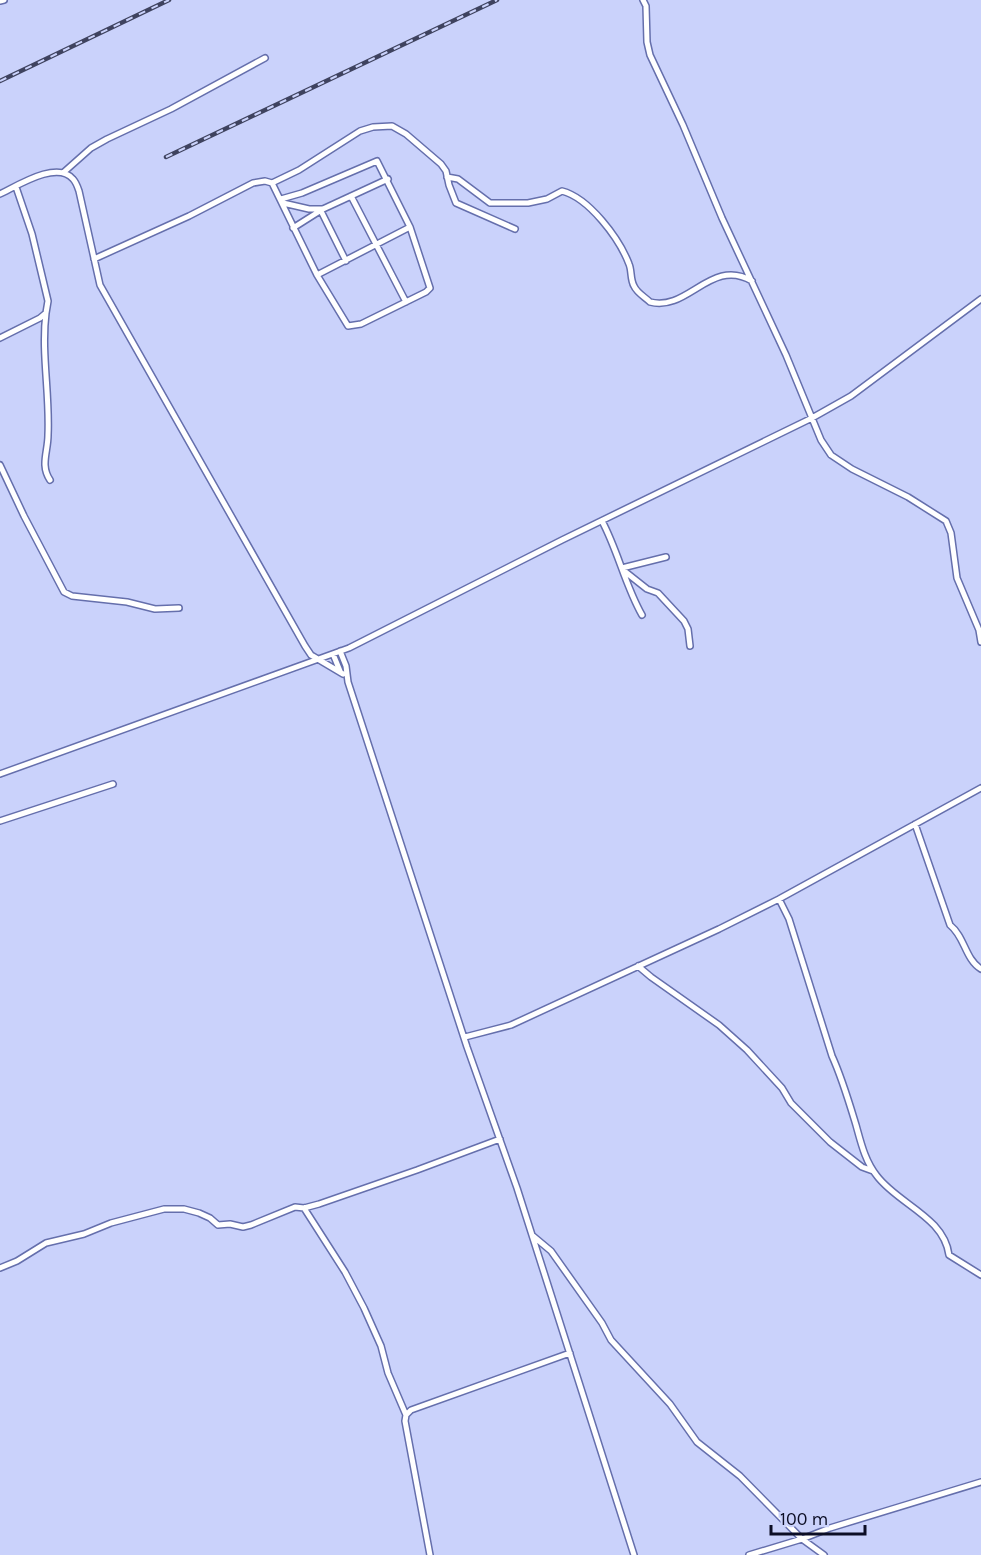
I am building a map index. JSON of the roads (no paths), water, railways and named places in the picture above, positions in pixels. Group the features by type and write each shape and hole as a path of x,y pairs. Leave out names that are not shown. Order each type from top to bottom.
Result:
{"street":[{"path":"644,0 650,55 786,355 820,440 831,455 852,469 933,511 946,521 951,533 957,578 979,630 981,642"},
{"path":"64,172 99,144 265,58"},
{"path":"94,259 189,216 253,183 265,181 272,183 299,170 360,131 384,126 398,128 441,164 456,203 515,230"},
{"path":"272,183 282,201 292,228 348,326 361,324 430,288 410,227 377,161 282,201"},
{"path":"0,194 53,171 64,172 73,178 80,191 100,285 305,646 311,655 342,674"},
{"path":"447,177 458,179 490,203 528,203 547,199 562,191 574,194 609,230 628,262 637,292 650,302 666,303 722,275 739,274 752,281"},
{"path":"292,228 322,210 388,179"},
{"path":"16,187 32,234 48,301 43,343 49,395 48,441 44,467 50,480"},
{"path":"351,196 406,302"},
{"path":"282,201 309,209 322,210"},
{"path":"322,210 345,261"},
{"path":"317,275 410,227"},
{"path":"0,774 349,648 812,418 851,396 981,299"},
{"path":"0,338 46,313"},
{"path":"0,465 64,592 72,596 127,602 155,609 179,608"},
{"path":"602,521 614,542 630,593 642,615"},
{"path":"622,569 666,557"},
{"path":"622,569 647,589 658,593 684,621 688,629 690,646"},
{"path":"346,666 349,648"},
{"path":"340,651 346,666 348,682 532,1235 634,1555"},
{"path":"333,654 348,682"},
{"path":"0,821 113,784"},
{"path":"465,1037 511,1025 779,899 981,788"},
{"path":"915,824 950,925 959,932 973,963 981,969"},
{"path":"779,899 789,919 832,1056 864,1152 873,1171 886,1186 938,1229 945,1238 949,1255 981,1275"},
{"path":"638,966 719,1025 747,1050 782,1088 790,1102 830,1142 862,1167 873,1171"},
{"path":"0,1268 46,1243 84,1234 111,1223 164,1209 184,1209 206,1216 218,1225 230,1224 243,1227 295,1207 304,1208 417,1170 500,1139"},
{"path":"304,1208 345,1272 381,1346 388,1373 406,1415 405,1421 430,1555"},
{"path":"532,1235 551,1251 602,1323 611,1340 670,1404 697,1442 740,1476 802,1539 824,1555"},
{"path":"406,1415 411,1410 570,1353"},
{"path":"749,1555 981,1482"}],"railway":[{"path":"0,81 169,0"},
{"path":"166,157 497,0"}]}
